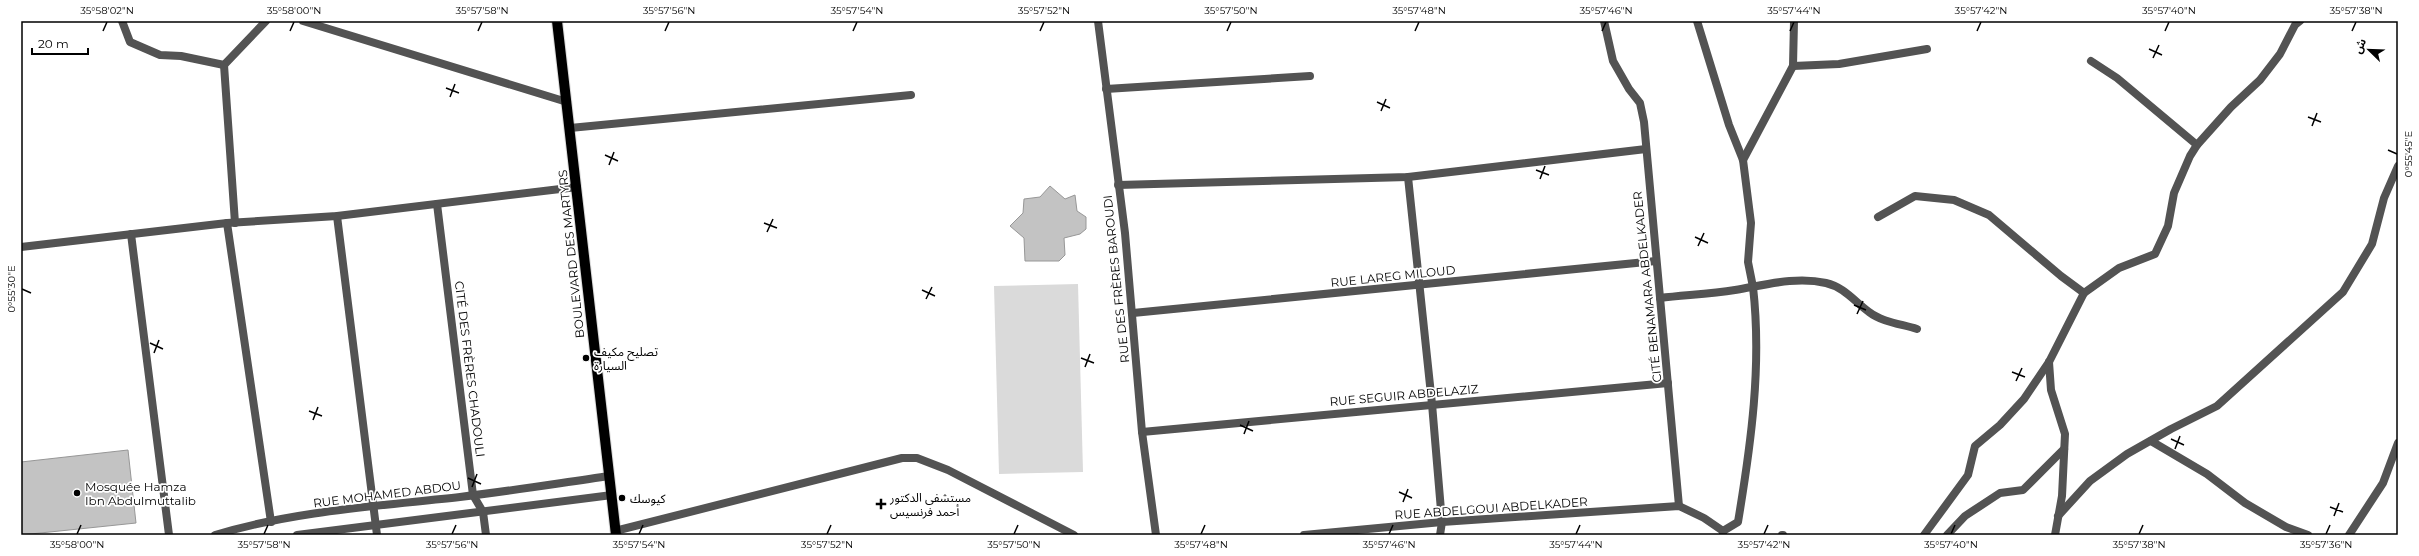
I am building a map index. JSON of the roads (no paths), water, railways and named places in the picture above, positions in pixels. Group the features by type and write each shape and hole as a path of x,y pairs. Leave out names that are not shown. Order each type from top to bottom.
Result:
{"main road":[{"name":"BOULEVARD DES MARTYRS","path":"557,21 610,476 615,533"}],"street":[{"path":"122,21 130,42 160,55 181,56 224,65"},
{"path":"266,21 224,65 231,223 271,522"},
{"path":"304,21 567,102"},
{"name":"RUE DES FRÈRES BAROUDI","path":"1098,21 1133,313 1142,432 1156,535"},
{"name":"CITÉ BENAMARA ABDELKADER","path":"1604,21 1613,61 1629,89 1640,103 1644,122 1679,506"},
{"path":"1697,21 1729,125 1744,160 1751,223 1748,262 1753,287 1758,340 1748,463 1738,522 1723,533"},
{"path":"1744,160 1793,66 1794,21"},
{"path":"1924,535 1968,475 1975,446 2000,425 2024,399 2049,362 2084,293 2119,268 2155,254 2168,226 2174,193 2197,145 2231,107 2260,80 2280,54 2295,25 2300,21"},
{"path":"1793,66 1839,64 1927,48"},
{"path":"2091,61 2117,78 2197,145"},
{"path":"1106,89 1310,76"},
{"path":"570,128 911,95"},
{"path":"1118,186 1408,177 1646,150"},
{"path":"2058,516 2090,481 2151,440 2217,406 2343,292 2372,244 2384,198 2398,166"},
{"path":"1408,177 1432,404 1442,522 1440,535"},
{"path":"21,247 231,223 337,216 577,186"},
{"path":"1878,218 1915,196 1954,200 1989,215 2061,276 2084,293"},
{"name":"CITÉ DES FRÈRES CHADOULI","path":"437,204 473,495 483,512 486,535"},
{"path":"337,216 377,535"},
{"path":"131,234 169,535"},
{"name":"RUE LAREG MILOUD","path":"1133,313 1656,261"},
{"path":"1660,298 1753,287 1771,283 1805,281 1827,283 1852,296 1869,312 1881,319 1917,329"},
{"path":"2049,362 2051,390 2065,434 2062,496 2055,535"},
{"name":"RUE SEGUIR ABDELAZIZ","path":"1142,432 1668,383"},
{"path":"2151,440 2207,474 2245,503 2286,527 2308,535"},
{"path":"2349,535 2383,484 2398,443"},
{"path":"1947,535 1965,516 2000,493 2023,490 2064,449"},
{"path":"615,533 902,458 917,458 943,468 1074,535"},
{"name":"RUE MOHAMED ABDOU","path":"215,535 241,527 374,505 473,495 610,476"},
{"path":"297,535 376,524 612,496"},
{"path":"1679,506 1704,518 1723,533 1731,535"},
{"name":"RUE ABDELGOUI ABDELKADER","path":"1304,535 1442,522 1679,506"}],"place":[{"name":"تصليح مكيف السيارة","path":"586,358"},
{"name":"Mosquée Hamza Ibn Abdulmuttalib","path":"77,493"},
{"name":"كيوسك","path":"622,498"},
{"name":"مستشفى الدكتور أحمد فرنسيس","path":"881,504"}]}
